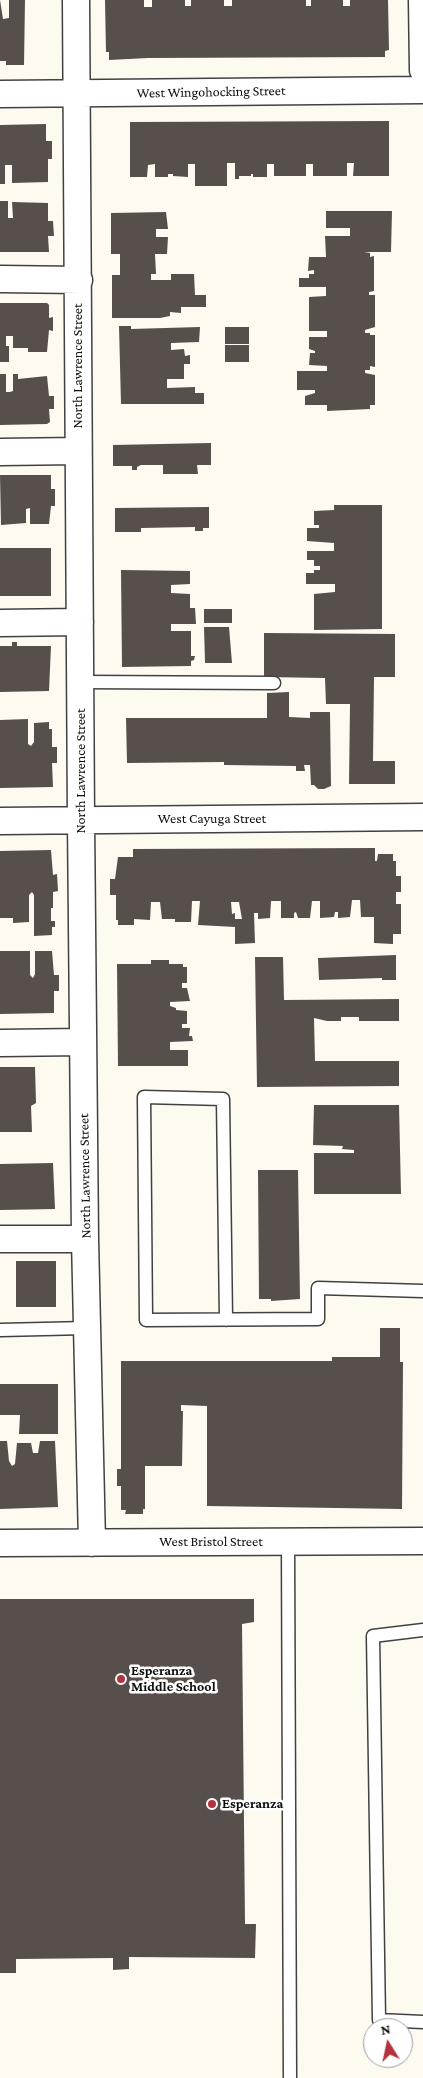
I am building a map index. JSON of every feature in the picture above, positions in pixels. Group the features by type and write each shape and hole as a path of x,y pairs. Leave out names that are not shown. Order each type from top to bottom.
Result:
{"street":[{"name":"North Lawrence Street","path":"76,0 85,1239 92,1543"},
{"path":"422,0 423,70"},
{"name":"West Wingohocking Street","path":"0,94 423,90"},
{"path":"0,279 79,280"},
{"path":"0,452 78,451"},
{"path":"0,623 80,622"},
{"name":"West Cayuga Street","path":"0,820 423,817"},
{"path":"0,1043 83,1042"},
{"path":"0,1239 85,1239"},
{"name":"West Bristol Street","path":"0,1543 423,1542"}],"lane":[{"path":"80,682 274,683"},
{"path":"226,1320 223,1099 144,1097 146,1320 226,1320 318,1319 318,1288 423,1291"},
{"path":"0,1330 87,1328"},
{"path":"288,1542 290,2078"},
{"path":"423,1630 373,1636 379,2020 423,2022"}],"building":[{"path":"0,0 3,19 9,18 9,0 25,0 24,65 6,65 6,61 0,61"},
{"path":"105,0 144,0 144,7 152,7 152,0 185,0 185,6 191,6 191,0 224,0 224,6 232,6 232,0 306,0 306,6 311,6 311,0 343,0 343,6 350,6 350,0 388,0 389,50 385,51 385,57 148,58 109,60 109,52 106,52"},
{"path":"389,121 389,176 353,176 354,163 347,163 347,176 313,176 313,164 306,164 306,176 274,176 274,164 267,164 267,177 253,177 253,174 251,174 251,176 239,176 239,179 235,179 235,163 227,163 227,186 195,186 195,164 188,164 188,177 168,174 168,177 155,177 155,164 148,165 147,177 130,177 130,122"},
{"path":"46,124 46,141 52,141 52,159 48,159 48,182 12,183 12,165 5,165 5,184 0,184 0,125"},
{"path":"0,201 8,201 8,218 13,218 12,202 48,203 48,221 53,221 54,236 48,236 49,252 0,252"},
{"path":"326,211 392,211 391,252 364,252 370,253 370,257 374,256 374,291 369,292 369,295 375,295 375,327 365,330 365,333 375,335 375,367 370,366 370,370 365,370 365,373 375,375 375,405 370,405 370,409 327,411 327,405 305,405 305,396 315,393 315,390 297,390 297,371 327,371 327,366 309,365 310,353 315,353 315,351 309,349 309,337 327,337 327,331 309,331 309,297 326,296 326,287 299,287 299,278 309,278 309,274 314,274 314,270 308,271 309,257 326,257 325,236 350,236 350,228 326,228"},
{"path":"166,212 168,229 156,229 156,237 168,237 167,254 155,254 156,274 151,274 151,280 171,280 171,274 194,274 195,295 206,295 206,307 181,307 181,313 170,312 170,316 160,318 112,318 112,275 120,275 120,254 111,254 111,213"},
{"path":"0,303 47,303 49,305 49,318 53,317 53,331 49,330 47,352 28,352 28,348 13,348 13,336 6,336 6,346 9,346 9,362 0,362"},
{"path":"119,326 131,326 131,329 200,327 199,342 171,343 171,350 184,349 185,356 190,355 190,364 184,364 184,379 167,379 167,388 195,387 195,393 204,393 204,404 121,404"},
{"path":"225,327 249,327 249,344 225,344"},
{"path":"225,345 249,345 249,362 225,362"},
{"path":"0,374 6,374 6,392 13,391 13,374 18,374 18,379 47,376 49,396 54,396 54,409 49,409 50,422 47,424 0,425"},
{"path":"211,443 211,465 197,465 198,474 163,474 163,465 141,465 137,467 137,470 132,470 132,466 113,466 113,445"},
{"path":"0,475 51,475 51,489 55,489 55,506 51,506 49,524 30,524 30,508 26,509 26,523 1,525"},
{"path":"334,505 382,505 382,629 314,630 314,594 335,592 335,584 306,584 306,573 314,573 314,570 320,570 320,566 314,566 314,560 307,560 307,551 334,551 334,543 307,541 307,528 319,528 319,525 314,525 314,511 334,510"},
{"path":"209,507 209,528 203,528 203,531 195,531 195,527 141,528 141,532 115,532 115,508"},
{"path":"0,548 51,548 51,596 0,596"},
{"path":"121,570 190,571 190,584 171,585 171,593 190,594 190,608 195,608 196,624 171,624 171,631 191,631 191,656 195,656 194,660 191,661 191,666 122,667"},
{"path":"204,609 232,609 232,623 204,623"},
{"path":"204,627 229,627 232,663 205,663"},
{"path":"264,633 395,634 395,677 374,677 373,761 395,761 395,784 349,784 350,704 326,704 325,678 264,677"},
{"path":"12,642 17,642 17,646 51,646 49,691 0,692 0,646 12,646"},
{"path":"289,692 289,717 310,718 310,712 330,712 331,786 318,789 311,785 310,765 304,765 305,771 296,771 296,766 224,765 224,762 127,763 126,718 267,718 267,693"},
{"path":"28,719 28,744 31,746 34,742 34,723 49,722 49,729 52,729 52,747 57,747 57,763 52,763 53,787 0,788 0,720"},
{"path":"375,848 375,861 377,861 378,854 393,854 393,861 396,861 396,876 401,876 401,892 396,892 396,904 401,904 401,934 393,934 393,944 374,943 374,917 361,917 360,900 352,900 350,917 338,918 338,912 335,912 334,917 320,918 320,901 312,901 310,918 298,918 296,912 294,913 294,918 281,918 281,901 271,901 270,918 258,919 258,913 254,913 255,943 235,944 235,927 198,925 200,901 192,901 191,922 175,922 175,919 162,919 160,902 151,902 150,920 134,919 134,925 118,925 118,920 116,920 116,895 110,895 110,879 115,879 118,857 133,857 133,849","holes":["231,902 239,902 242,919 235,919 235,913 232,914"]},
{"path":"51,850 53,875 57,874 58,891 53,892 53,908 51,908 51,921 55,921 55,927 52,927 52,935 34,936 34,895 32,892 29,895 29,922 13,923 13,918 0,918 0,851"},
{"path":"0,951 30,951 30,975 33,978 35,974 35,951 52,951 54,975 59,975 59,991 54,991 54,1013 0,1014"},
{"path":"396,955 396,980 382,980 382,978 319,980 318,958"},
{"path":"255,957 283,957 284,1000 399,999 399,1021 359,1021 359,1017 341,1017 341,1021 327,1021 314,1018 315,1061 399,1061 399,1086 257,1087"},
{"path":"151,960 169,960 169,964 183,964 183,967 187,967 187,983 182,983 182,988 187,988 190,1001 170,1002 170,1006 176,1008 176,1010 187,1011 187,1024 182,1024 182,1028 190,1028 189,1036 192,1036 193,1041 170,1042 170,1050 188,1050 188,1066 118,1066 117,964 151,964"},
{"path":"0,1067 35,1067 36,1103 31,1106 32,1132 0,1132"},
{"path":"314,1105 399,1105 401,1194 314,1194 314,1153 354,1153 354,1150 342,1149 343,1146 313,1145"},
{"path":"53,1163 55,1209 0,1210 0,1164"},
{"path":"258,1170 298,1170 300,1299 271,1301 271,1299 259,1299"},
{"path":"16,1261 56,1261 56,1307 16,1307"},
{"path":"380,1328 400,1328 400,1362 403,1362 402,1509 207,1506 207,1406 181,1405 181,1411 183,1411 182,1466 145,1466 145,1509 143,1509 143,1514 125,1514 126,1510 121,1510 121,1486 117,1486 117,1469 121,1469 121,1361 332,1361 332,1357 380,1357"},
{"path":"0,1384 58,1384 58,1434 19,1434 20,1415 0,1415"},
{"path":"0,1441 7,1441 9,1461 12,1466 15,1464 17,1443 31,1443 33,1453 38,1453 40,1441 55,1441 58,1507 0,1509"},
{"name":"Esperanza","path":"0,1599 254,1599 254,1622 242,1624 245,1924 256,1924 255,1958 129,1957 129,1969 113,1970 113,1958 16,1959 16,1973 0,1973"}],"place":[{"name":"Esperanza Middle School","path":"121,1679"},
{"name":"Esperanza","path":"212,1804"}]}
